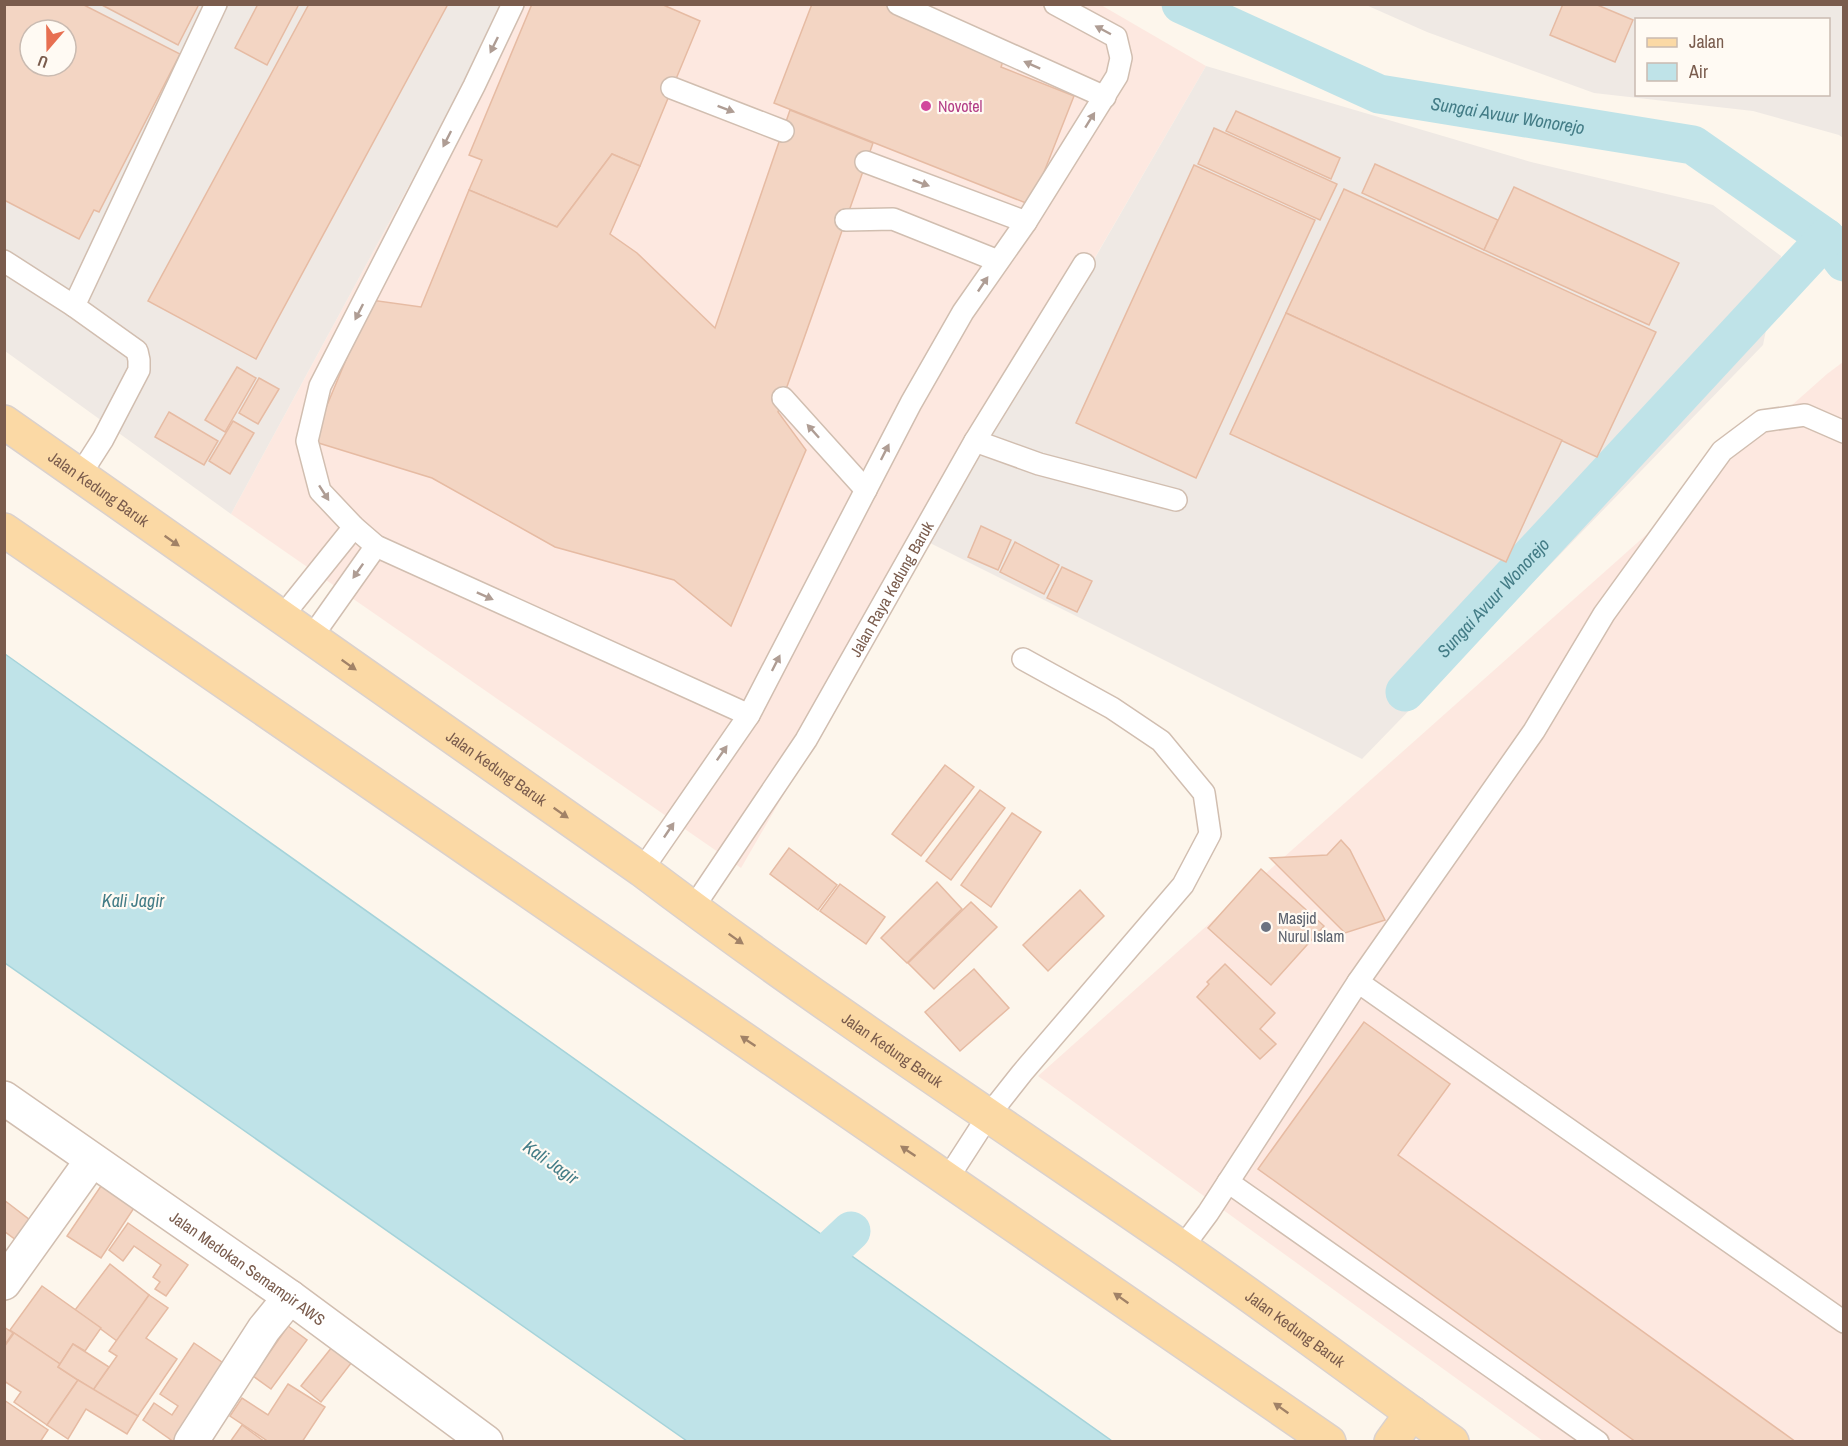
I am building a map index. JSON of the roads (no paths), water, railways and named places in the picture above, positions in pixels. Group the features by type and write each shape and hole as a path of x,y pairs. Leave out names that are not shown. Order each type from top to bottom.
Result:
{"main road":[{"name":"Jalan Kedung Baruk","path":"4,422 988,1116 1182,1248 1452,1442"},
{"path":"4,530 1329,1442"},
{"path":"1391,1442 1412,1413"}],"street":[{"name":"Jalan Medokan Semampir AWS","path":"4,1098 290,1297 486,1442"},
{"path":"4,1283 92,1160"},
{"path":"191,1442 264,1329 290,1297"}],"lane":[{"path":"75,306 216,4"},
{"path":"513,4 474,86 320,386 307,441 320,491 354,527 376,546 750,715"},
{"path":"898,4 1105,97"},
{"path":"642,870 750,715 916,393 963,312 1026,222 1117,76 1121,58 1116,37 1055,4"},
{"path":"672,88 783,130"},
{"path":"866,162 1026,222"},
{"path":"846,220 893,219 998,261"},
{"path":"4,261 75,306 137,351 138,370 103,439 80,475"},
{"name":"Jalan Raya Kedung Baruk","path":"693,909 806,740 975,441 1084,264"},
{"path":"783,398 866,490"},
{"path":"1182,1248 1208,1213 1358,982 1534,731 1604,614 1722,451 1762,421 1805,415 1844,432"},
{"path":"975,441 1038,464 1176,500"},
{"path":"281,618 354,527"},
{"path":"311,638 376,546"},
{"path":"948,1178 988,1116 1022,1073 1183,885 1210,834 1204,793 1161,741 1113,708 1023,658"},
{"path":"1358,982 1844,1322"},
{"path":"1228,1182 1598,1442"}],"water":[{"name":"Kali Jagir","path":"5,654 1112,1441 687,1441 5,963"}],"waterway":[{"name":"Sungai Avuur Wonorejo","path":"1181,4 1379,94 1693,145 1826,238 1844,262"},
{"name":"Sungai Avuur Wonorejo","path":"1405,692 1826,238"},
{"name":"Sungai Avuur Wonorejo","path":"798,1281 851,1231"}],"place":[{"name":"Novotel","path":"926,106"},
{"name":"Masjid Nurul Islam","path":"1266,927"}]}
